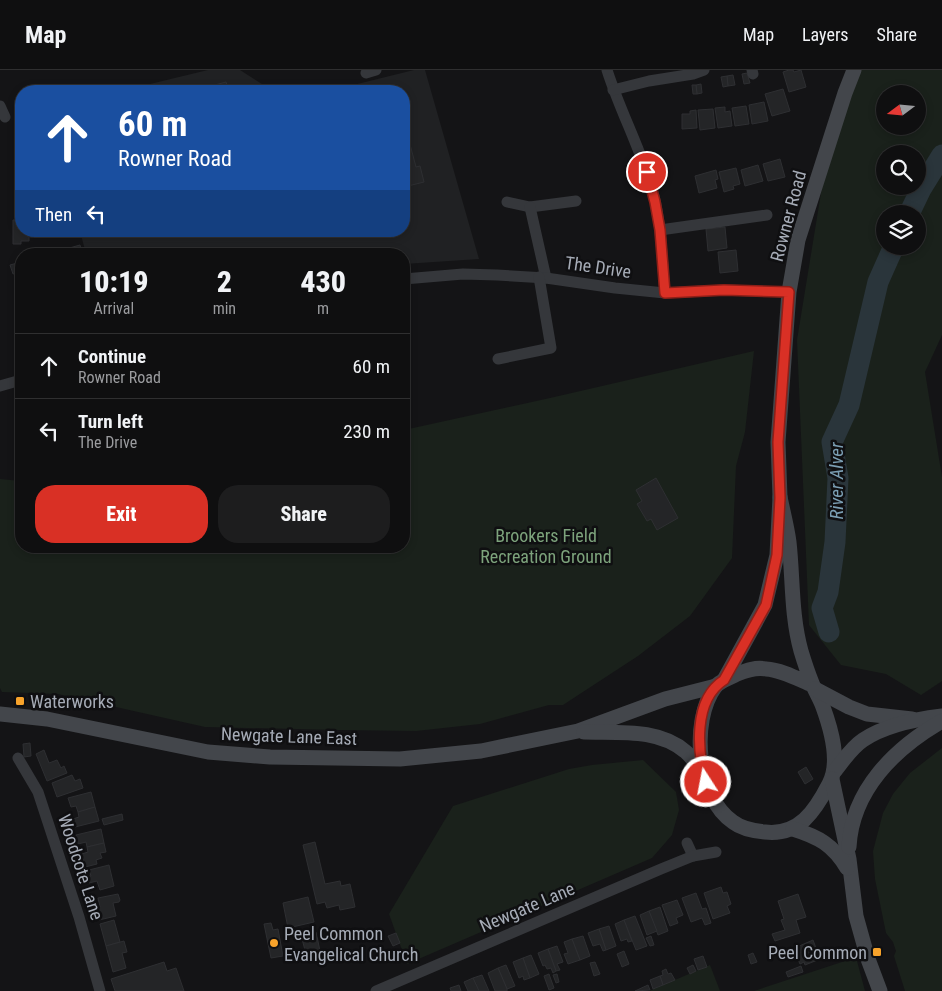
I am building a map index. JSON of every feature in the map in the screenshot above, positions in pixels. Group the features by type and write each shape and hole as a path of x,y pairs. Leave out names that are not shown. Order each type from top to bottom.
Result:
{"main road":[{"name":"Rowner Road","path":"720,683 766,605 777,555 780,498 778,442 789,292 798,240 854,70"},
{"name":"Rowner Road","path":"780,498 789,541 793,598 800,642 814,687"},
{"path":"849,865 837,852 813,835 793,830 771,833 751,830 734,823 725,815 716,802 704,774 700,739 705,705 720,683 749,669 767,669 783,673 814,687 849,707 867,714 920,719"},
{"name":"Newgate Lane East","path":"0,714 47,719 208,752 270,757 400,759 481,751 578,731 665,699 720,683"},
{"path":"814,687 823,707 832,741 832,776 851,875 856,916 868,959 880,991"},
{"path":"793,830 811,813 832,776 853,748 863,740 877,732 920,719 942,716"},
{"path":"849,865 850,835 858,804 867,787 904,747 942,721"},
{"name":"Newgate Lane East","path":"578,731 654,735 671,741 687,752 704,774"}],"street":[{"path":"607,70 647,172 655,202 660,230 665,293"},
{"path":"614,90 649,81 693,74 704,70"},
{"path":"507,202 530,207 576,201"},
{"path":"498,359 551,348 543,278 530,207"},
{"path":"660,230 767,215"},
{"name":"The Drive","path":"410,278 463,274 543,278 665,293 724,290 789,292"},
{"path":"0,386 15,382"},
{"name":"Woodcote Lane","path":"18,758 38,792 79,917 100,991"},
{"path":"687,843 693,856"},
{"name":"Newgate Lane","path":"376,991 693,856 716,852"}],"shaded area":[{"path":"208,70 240,70 264,85 146,85"},
{"path":"414,70 425,70 479,259 410,264 410,248 84,248 82,237 410,237 410,85 353,85"}],"green space":[{"path":"861,70 942,70 942,335 925,372 942,477 942,681 921,695 886,674 841,665 809,625 797,340 828,150"},
{"name":"Brookers Field Recreation Ground","path":"754,351 745,432 736,466 732,558 690,616 638,656 563,705 549,705 480,724 416,731 205,727 58,694 2,692 0,688 0,479 15,480 15,553 410,553 410,429"},
{"path":"942,748 942,991 905,991 894,956 896,951 893,942 886,933 875,879 873,851 883,813 893,794 910,773"},
{"path":"643,760 676,792 679,810 672,835 652,858 407,964 389,914 453,806 569,769"},
{"path":"845,961 857,961 865,991 754,991"},
{"path":"710,965 720,991 649,991"}],"building":[{"path":"789,70 794,72 801,70 806,87 789,92 783,72"},
{"path":"747,73 750,83 744,84 742,74"},
{"path":"733,75 735,85 728,86 727,76"},
{"path":"727,76 728,86 723,87 721,77"},
{"path":"226,82 227,85 215,85"},
{"path":"701,84 702,93 697,94 696,85"},
{"path":"692,85 696,85 697,94 693,94"},
{"path":"783,89 790,111 772,116 765,94"},
{"path":"764,102 768,121 752,124 749,105"},
{"path":"746,106 749,124 735,126 732,108"},
{"path":"725,107 725,112 730,111 732,126 718,128 715,108"},
{"path":"713,109 715,128 700,130 698,110"},
{"path":"696,110 697,128 682,129 682,114 690,114 690,111"},
{"path":"410,144 416,167 420,166 424,182 410,186"},
{"path":"780,159 785,177 768,181 763,164"},
{"path":"758,165 763,181 745,186 741,170"},
{"path":"736,168 740,184 733,186 734,189 724,192 719,172"},
{"path":"716,170 718,179 715,180 717,188 699,193 695,176"},
{"path":"13,220 15,220 15,237 29,237 29,241 13,244"},
{"path":"725,227 727,248 708,251 706,229"},
{"path":"80,245 81,248 69,248"},
{"path":"736,250 738,271 720,273 718,252"},
{"path":"15,264 15,274 13,274 10,265"},
{"path":"656,478 678,518 657,530 651,519 647,521 637,504 642,501 636,490"},
{"path":"30,743 31,756 24,757 23,744"},
{"path":"44,750 49,763 57,760 61,768 64,766 67,773 47,781 36,754"},
{"path":"806,767 813,779 805,784 798,772"},
{"path":"72,775 75,781 80,779 83,788 57,797 52,783"},
{"path":"91,792 95,807 78,812 76,806 71,807 68,798"},
{"path":"95,807 99,821 75,827 73,819 79,817 78,812"},
{"path":"122,814 123,820 104,825 102,819"},
{"path":"101,829 104,843 87,847 86,842 78,844 76,835"},
{"path":"315,842 325,884 340,881 341,886 350,884 355,907 340,910 339,905 327,908 325,902 317,904 303,845"},
{"path":"104,843 106,852 100,853 102,858 96,860 97,864 85,867 82,854 88,852 87,847"},
{"path":"109,865 114,886 100,890 97,881 89,883 87,876 91,876 89,870"},
{"path":"721,887 723,893 727,892 731,904 727,906 730,913 713,919 704,893"},
{"path":"696,893 702,909 706,908 711,923 705,925 702,918 691,922 682,898"},
{"path":"118,894 119,902 113,903 116,916 99,920 96,908 100,907 98,898"},
{"path":"798,894 806,917 796,920 800,933 775,941 772,934 785,930 781,920 784,919 778,901"},
{"path":"308,897 314,922 288,928 283,903"},
{"path":"677,900 683,915 676,918 678,923 670,926 662,905"},
{"path":"660,907 668,931 658,935 649,911"},
{"path":"649,911 657,931 647,935 640,915"},
{"path":"635,916 647,946 636,950 624,920"},
{"path":"114,920 120,942 106,946 100,924"},
{"path":"624,920 632,941 628,942 627,939 621,941 615,924"},
{"name":"Peel Common Evangelical Church","path":"271,923 273,930 278,929 283,956 271,958 264,924"},
{"path":"609,926 616,946 606,950 599,929"},
{"path":"599,929 606,950 603,951 600,944 593,946 588,933"},
{"path":"316,932 320,951 306,954 301,935"},
{"path":"396,933 400,943 393,946 388,936"},
{"path":"583,936 590,956 580,960 572,939"},
{"path":"651,936 654,945 650,946 646,938"},
{"path":"572,939 580,960 568,964 564,954 568,953 564,942"},
{"path":"813,940 820,959 805,965 804,962 800,964 796,955 800,953 797,947"},
{"path":"124,941 127,952 122,953 126,968 113,972 106,946"},
{"path":"557,946 563,962 557,964 560,970 556,971 548,949"},
{"path":"548,949 556,971 553,973 551,968 547,969 545,965 543,966 538,953"},
{"path":"624,951 629,964 622,967 617,954"},
{"path":"753,953 757,962 751,964 748,955"},
{"path":"531,955 539,974 530,978 523,958"},
{"path":"703,956 707,967 698,970 694,959"},
{"path":"523,958 530,978 524,980 523,976 519,978 513,962"},
{"path":"164,962 167,971 176,968 184,991 115,991 111,979"},
{"path":"595,962 600,974 594,976 590,963"},
{"path":"506,965 515,986 507,989 498,968"},
{"path":"693,965 696,971 690,974 687,968"},
{"path":"801,966 803,972 788,977 786,972"},
{"path":"498,968 507,991 495,991 488,973"},
{"path":"666,969 668,974 671,973 675,980 663,985 660,976 663,975 662,971"},
{"path":"549,974 554,988 549,990 544,976"},
{"path":"557,974 559,982 556,983 553,975"},
{"path":"482,975 489,991 479,991 473,978"},
{"path":"660,976 663,985 653,989 650,980"},
{"path":"473,978 479,991 468,991 464,982"},
{"path":"459,985 461,991 451,991 450,988"},
{"path":"648,985 650,990 635,991"}],"waterway":[{"name":"River Alver","path":"913,205 942,155"},
{"name":"River Alver","path":"829,632 822,608 828,592 835,542 838,478 832,442 849,405 878,282 890,255"}],"place":[{"name":"Waterworks","path":"20,701"},
{"name":"Peel Common Evangelical Church","path":"274,943"},
{"name":"Peel Common","path":"877,952"}],"route":[{"path":"647,172 660,230 665,293 724,290 789,292 778,442 780,498 777,555 766,605 724,680 716,686 703,710 700,739 706,782"}]}
